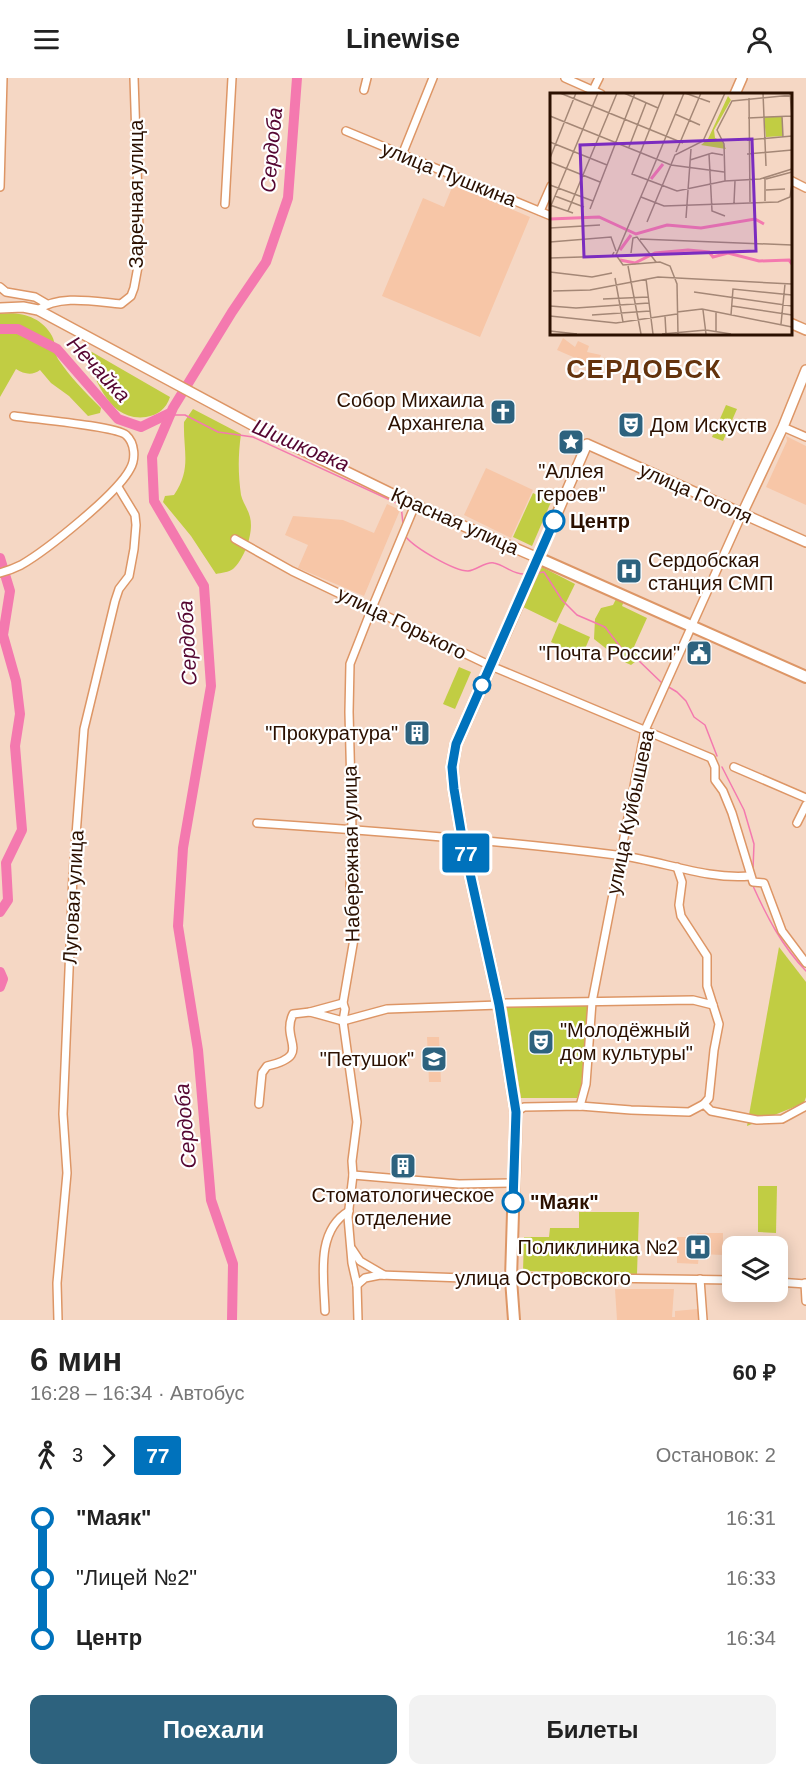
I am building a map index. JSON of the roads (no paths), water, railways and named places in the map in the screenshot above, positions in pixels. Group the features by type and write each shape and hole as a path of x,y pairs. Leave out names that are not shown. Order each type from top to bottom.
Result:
{"main road":[{"name":"Красная улица","path":"538,558 806,677"},
{"path":"514,1320 511,1279 516,1112 499,1005 462,837 452,767 456,744 538,558"}],"street":[{"path":"0,188 3,78"},
{"name":"Заречная улица","path":"47,303 121,304 130,296 134,288 139,261 139,216 134,78"},
{"path":"225,204 232,78"},
{"path":"364,90 367,78"},
{"path":"402,155 434,78"},
{"path":"565,78 592,93 599,78"},
{"path":"735,93 742,78"},
{"name":"улица Пушкина","path":"346,131 550,216"},
{"path":"791,181 806,188"},
{"path":"540,211 550,188"},
{"path":"0,287 6,292 36,297 47,303 38,310 23,307 0,308"},
{"name":"Красная улица","path":"38,310 269,434 415,505 538,558"},
{"path":"791,324 806,330"},
{"name":"улица Куйбышева","path":"580,1106 586,1084 592,1002 645,730 783,427 806,370"},
{"path":"0,573 21,565 50,544 118,487 131,468 134,459 133,446 123,433 14,416"},
{"path":"783,427 806,438"},
{"name":"улица Гоголя","path":"538,558 587,444 806,542"},
{"name":"Луговая улица","path":"58,1320 57,1282 67,1173 63,1114 73,874 84,729 115,601 119,589 129,576 134,549 135,515 118,487"},
{"name":"Набережная улица","path":"358,1320 357,1285 352,1263 349,1210 357,1122 343,1021 345,1009 343,1003 355,933 355,906 350,888 351,664 415,505"},
{"name":"улица Горького","path":"235,539 292,571 491,666 711,758 715,767 715,780 732,813 751,878"},
{"path":"734,767 806,798"},
{"path":"797,823 806,805"},
{"path":"257,823 462,837 619,855 700,873 751,878 764,883 782,931 806,963"},
{"path":"516,1112 524,1107 580,1106 689,1112 704,1104 709,1098 719,1024 707,986 707,956 681,915 679,905 682,882 676,867"},
{"path":"310,1012 343,1021 387,1009 506,1003 693,1000 713,1005"},
{"path":"259,1104 262,1072 267,1066 290,1057 294,1051 295,1045 290,1036 289,1023 293,1014 343,1003"},
{"path":"704,1104 711,1111 757,1120 782,1119 806,1106"},
{"path":"353,1175 459,1184 514,1183"},
{"path":"325,1311 322,1273 324,1251 331,1231 342,1215 349,1210"},
{"path":"351,1245 360,1261 386,1276"},
{"name":"улица Островского","path":"357,1285 365,1278 386,1276 722,1280"},
{"path":"700,1279 703,1320"},
{"path":"788,1283 806,1284 806,1301"}],"waterway":[{"name":"Сердоба","path":"232,1320 233,1264 211,1200 198,1050 178,926 183,848 211,686 204,586 154,501 152,457 173,408 232,312 266,262 288,198 297,78"},
{"name":"Нечайка","path":"0,329 18,329 57,349 118,419 141,427 170,413"},
{"name":"Шишковка","path":"170,415 185,415 218,432 253,437 401,505 403,524"},
{"name":"Шишковка","path":"406,537 435,558 462,570 468,571 491,563 525,574"},
{"name":"Нечайка","path":"0,558 10,591 3,635 16,681 20,714 15,746 22,830 6,863 8,900 0,912"},
{"name":"Шишковка","path":"538,573 544,572 562,600 577,615 605,627 622,649 637,659 663,684"},
{"name":"Шишковка","path":"667,686 686,701 694,717 705,725 717,756"},
{"path":"722,767 744,810 754,844 753,869"},
{"path":"753,886 776,931 806,971"},
{"name":"Нечайка","path":"0,972 3,979 0,987"}],"place":[{"name":"Собор Михаила Архангела","path":"503,412"},
{"name":"Дом Искуств","path":"631,425"},
{"name":"\"Аллея героев\"","path":"571,442"},
{"name":"Центр","path":"554,521"},
{"name":"Сердобская станция СМП","path":"629,571"},
{"name":"\"Почта России\"","path":"699,653"},
{"name":"\"Прокуратура\"","path":"417,733"},
{"name":"\"Молодёжный дом культуры\"","path":"541,1042"},
{"name":"\"Петушок\"","path":"434,1059"},
{"name":"Стоматологическое отделение","path":"403,1166"},
{"name":"\"Маяк\"","path":"513,1202"},
{"name":"Поликлиника №2","path":"698,1247"}],"district":[{"name":"СЕРДОБСК","path":"644,369"}]}
